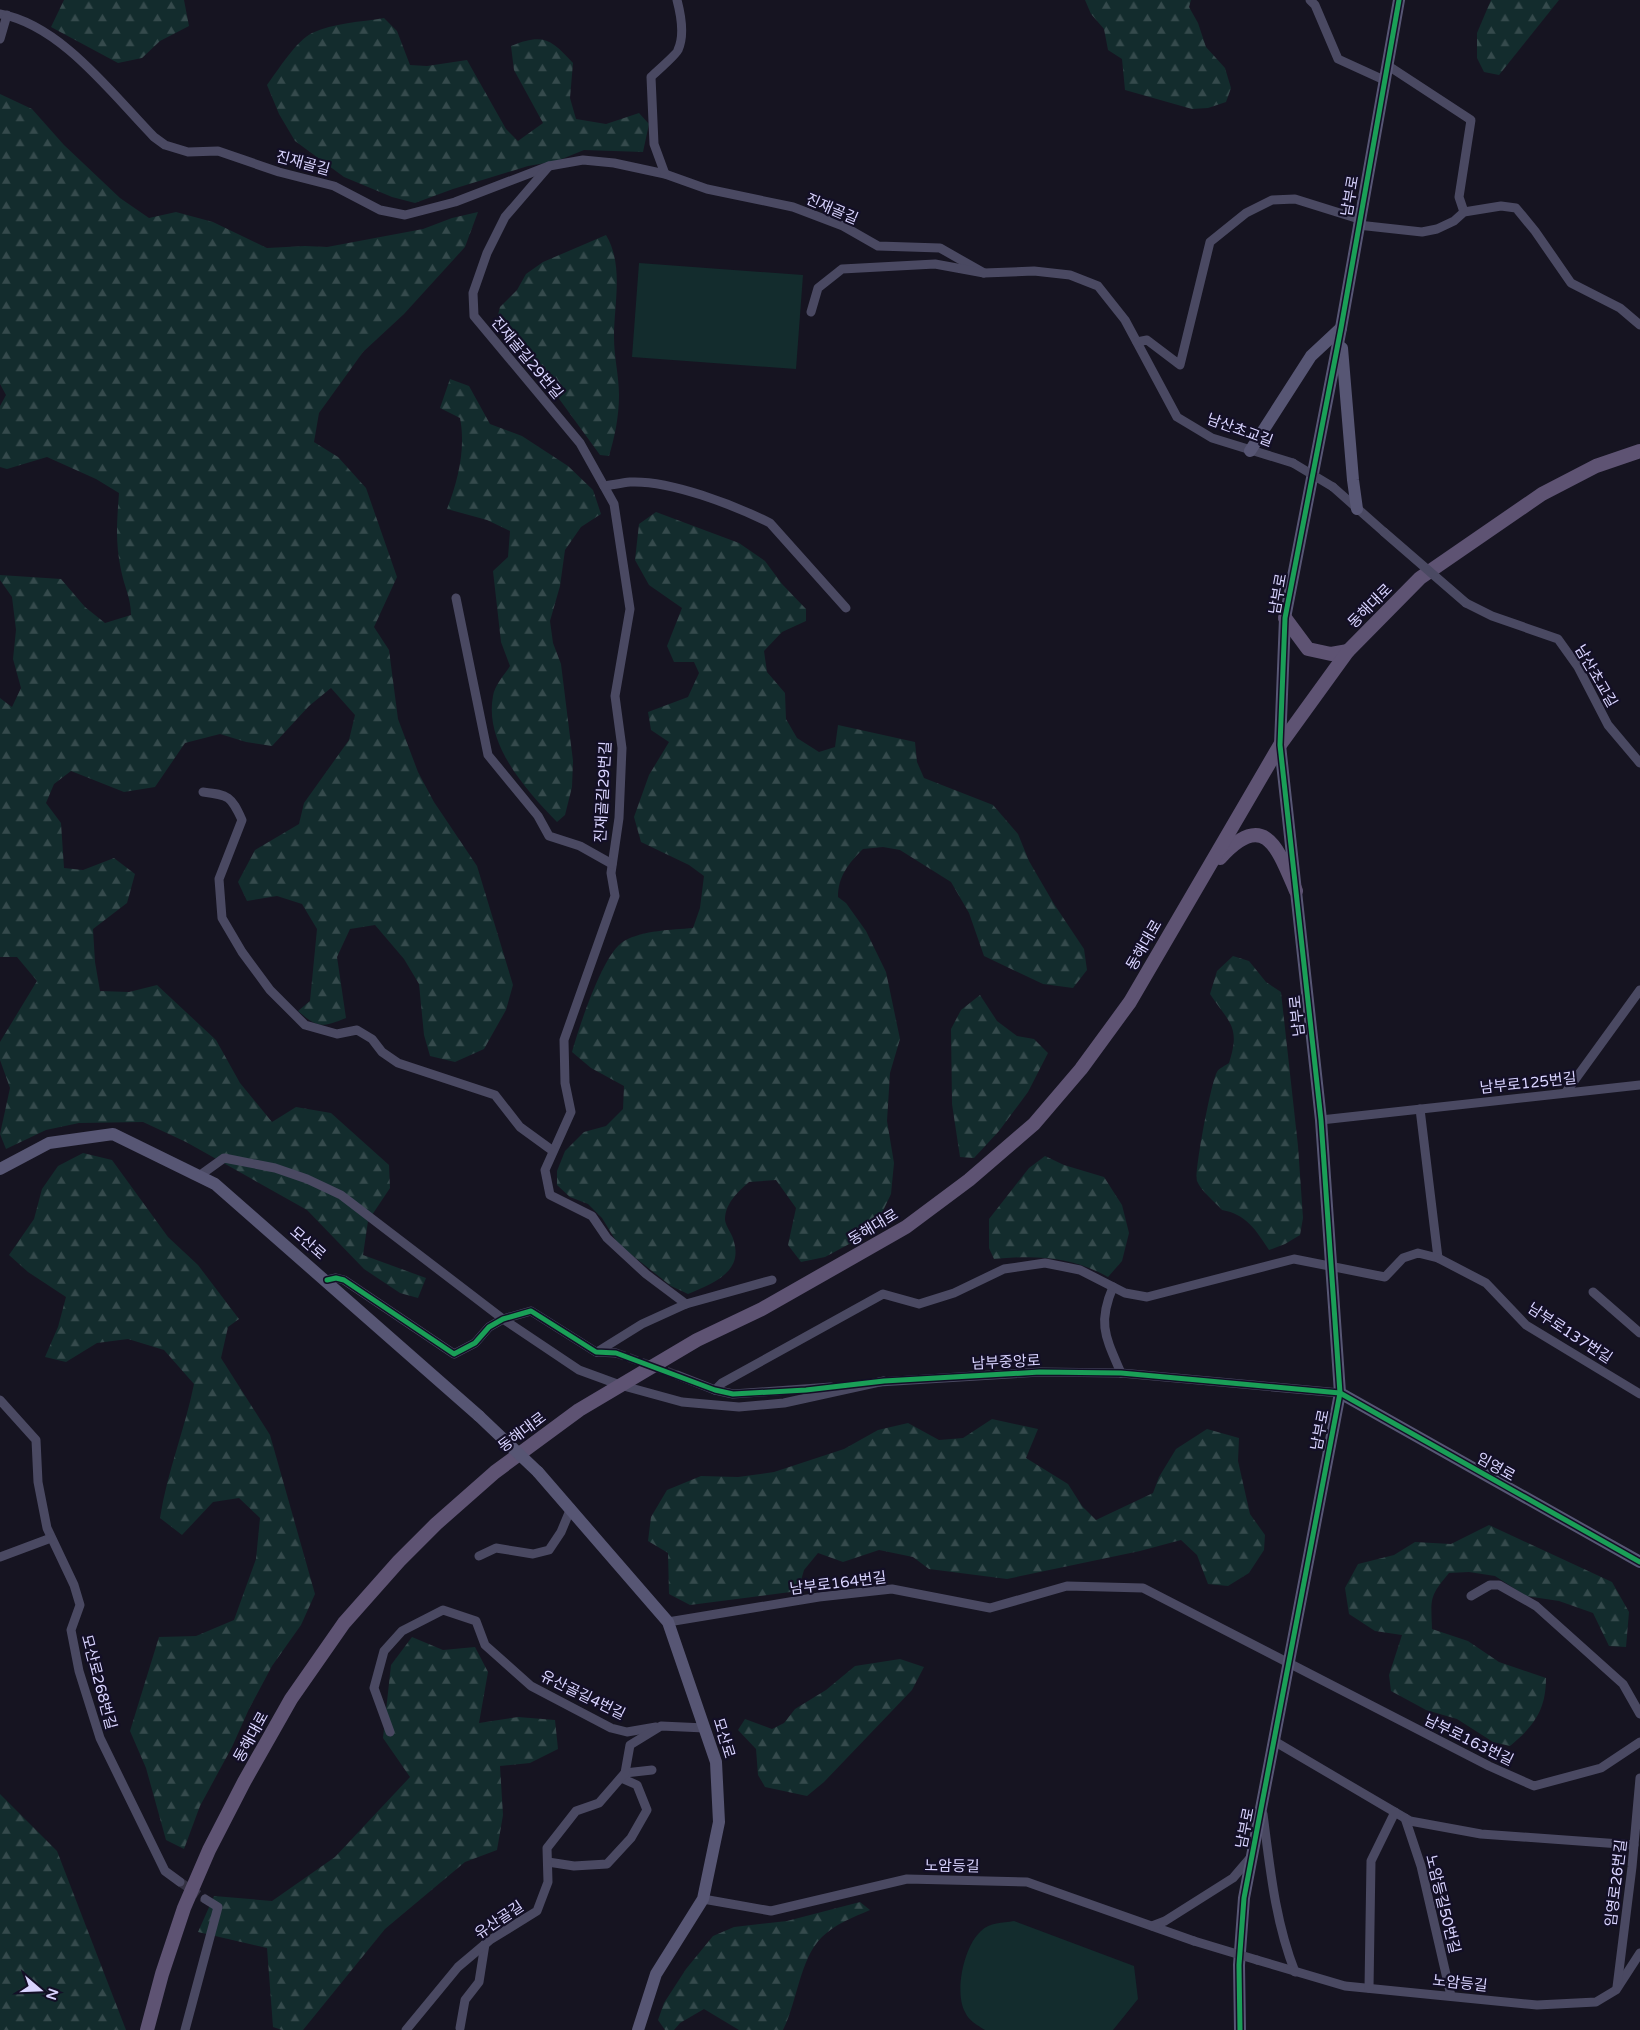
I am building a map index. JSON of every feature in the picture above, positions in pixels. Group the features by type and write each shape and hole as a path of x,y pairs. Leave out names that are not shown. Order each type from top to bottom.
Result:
{"main road":[{"name":"동해대로","path":"147,2030 162,1974 184,1908 209,1850 291,1699 344,1622 424,1536 495,1472 579,1410 697,1340 762,1309 906,1227 969,1180 1034,1124 1081,1069 1130,1002 1280,745 1348,651 1420,578 1542,494 1596,466 1640,451"},
{"path":"1285,618 1308,649 1331,654 1348,651"},
{"path":"1200,881 1235,842 1247,836 1258,835 1270,840 1279,851 1296,891"}],"street":[{"path":"665,174 654,144 651,77 678,52 682,32 681,14 677,0"},
{"path":"1310,0 1315,5 1338,59 1384,80"},
{"name":"남부로","path":"1240,2030 1240,1934 1244,1898 1340,1393 1321,1120 1280,745 1285,618 1341,328 1358,222 1399,0"},
{"path":"0,39 3,14"},
{"name":"진재골길","path":"3,14 35,26 64,44 154,137 165,145 188,152 218,151 279,172 334,186 361,201 392,214 408,215 456,202 549,166 582,160 614,163 665,174 707,189 793,207 843,226 878,246 940,248 984,272"},
{"path":"1387,65 1471,120 1459,197 1464,212"},
{"name":"진재골길29번길","path":"549,166 505,217 487,253 473,293 474,316 580,443 614,504 630,609 615,696 622,748 619,818 611,872 615,896 564,1040 564,1083 571,1112 545,1170 550,1195 592,1216 607,1238 646,1274 686,1304"},
{"path":"1137,342 1147,340 1180,365 1210,242 1246,213 1272,200 1295,200 1358,222 1422,232 1437,229 1454,221 1464,212 1501,206 1516,208 1535,231 1571,283 1620,308 1640,325"},
{"name":"남산초교길","path":"811,312 818,288 842,269 935,264 984,272 1034,272 1070,275 1098,286 1125,320 1177,417 1212,438 1293,463 1333,487 1466,603 1492,616 1558,639 1578,667 1608,725 1640,763"},
{"path":"1250,450 1311,356 1341,328"},
{"path":"1341,328 1352,480 1357,509"},
{"path":"604,486 632,482 670,486 754,515 770,523 846,608"},
{"name":"진재골길29번길","path":"456,598 488,755 538,816 549,836 580,846 612,864"},
{"path":"203,792 224,794 234,804 242,820 219,879 222,918 242,952 270,990 305,1025 337,1034 357,1030 372,1039 382,1052 398,1064 495,1095 520,1127 553,1151"},
{"path":"1566,1092 1640,990"},
{"name":"남부로125번길","path":"1321,1120 1566,1092 1640,1086"},
{"path":"1420,1109 1438,1258"},
{"name":"모산로","path":"0,1169 49,1143 112,1134 215,1184 327,1280 479,1416 538,1472 668,1622 716,1762 719,1822 703,1899 656,1974 638,2030"},
{"name":"남부중앙로","path":"199,1176 224,1158 275,1168 307,1179 341,1196 502,1319 579,1370 620,1384 682,1402 738,1407 784,1403 884,1381"},
{"name":"남부로137번길","path":"1331,1266 1385,1278 1403,1258 1418,1253 1438,1258 1486,1283 1526,1325 1640,1394"},
{"path":"715,1390 722,1383 883,1294 918,1304 954,1293 1004,1269 1045,1263 1080,1270 1125,1292 1147,1297 1294,1259 1331,1266"},
{"path":"327,1280 336,1278 344,1280 454,1354 475,1343 489,1327 502,1319 531,1311 596,1352 616,1354"},
{"path":"596,1352 642,1324 686,1304 772,1280"},
{"path":"1113,1287 1106,1304 1104,1332 1121,1373"},
{"path":"1593,1292 1640,1333"},
{"name":"남부중앙로","path":"677,1375 715,1390 734,1394 806,1390 884,1381 1040,1372 1121,1373 1340,1393"},
{"name":"임영로","path":"1340,1393 1640,1562"},
{"name":"모산로268번길","path":"0,1400 36,1440 38,1482 46,1528 74,1585 80,1605 71,1630 79,1671 100,1738 165,1871 180,1882"},
{"path":"478,1556 496,1548 534,1554 549,1550 561,1532 571,1508"},
{"path":"0,1557 51,1538"},
{"path":"1471,1596 1490,1585 1500,1585 1536,1606 1623,1684 1640,1714"},
{"name":"남부로164번길","path":"668,1622 820,1597 892,1589 990,1608 1067,1586 1143,1588 1289,1664"},
{"name":"유산골길4번길","path":"390,1732 374,1688 384,1651 402,1631 443,1610 476,1621 485,1644 531,1686 559,1701 611,1728 627,1732 661,1726"},
{"name":"남부로163번길","path":"1289,1664 1489,1766 1534,1786 1601,1768 1640,1742"},
{"path":"661,1726 705,1728"},
{"name":"유산골길","path":"406,2030 458,1967 485,1944 537,1911 548,1882 547,1848 576,1811 600,1803 623,1775 630,1746 661,1726"},
{"path":"1274,1741 1410,1821 1481,1834 1634,1845"},
{"path":"623,1775 652,1770"},
{"path":"548,1862 574,1866 607,1864 631,1838 647,1810 637,1785 623,1775"},
{"name":"임영로26번길","path":"1616,1990 1634,1845 1640,1778"},
{"path":"1262,1807 1276,1910 1284,1942 1296,1972"},
{"path":"1369,1988 1372,1860 1395,1812"},
{"name":"노암등길50번길","path":"1405,1818 1421,1866 1451,1996"},
{"path":"1152,1926 1164,1921 1233,1878 1252,1856"},
{"name":"노암등길","path":"703,1899 770,1911 907,1879 1027,1882 1194,1941 1345,1986 1538,2005 1596,2002 1616,1990 1640,1953"},
{"path":"186,2030 218,1907 205,1898"},
{"path":"460,2028 465,2000 479,1982 485,1944"}],"green space":[{"path":"64,0 184,0 189,26 160,41 142,58 118,63 51,27"},
{"path":"1085,0 1191,0 1189,7 1198,23 1206,47 1225,68 1231,88 1226,102 1208,108 1192,109 1125,90 1122,59 1108,50 1104,29 1091,14"},
{"path":"1491,0 1559,0 1499,75 1484,72 1477,58 1477,33"},
{"path":"384,18 397,31 410,65 427,66 467,60 506,129 518,141 543,123 514,70 511,46 539,39 552,44 559,48 573,63 570,98 576,119 606,124 639,113 649,124 643,152 584,150 557,161 528,166 415,203 392,197 344,177 295,141 279,114 267,85 300,42 312,33 338,25"},
{"path":"0,94 32,109 64,145 120,198 149,218 176,212 213,222 267,248 327,247 423,229 452,218 478,212 465,247 404,314 363,352 319,413 314,442 338,457 366,488 397,577 374,627 389,650 398,719 418,772 434,802 477,866 513,985 506,1010 484,1049 455,1062 430,1056 424,1035 419,984 404,959 375,925 350,929 337,957 346,1018 325,1025 310,1021 298,1011 310,1001 317,929 302,904 277,896 247,901 238,882 255,850 299,824 304,803 349,740 355,715 331,688 309,706 272,746 246,742 220,734 185,743 155,787 124,792 71,771 54,784 46,803 61,823 64,868 83,870 114,858 135,874 127,903 93,929 95,962 100,991 129,992 157,985 216,1040 240,1083 272,1122 296,1107 331,1113 389,1165 390,1188 368,1221 363,1255 426,1278 418,1298 400,1293 364,1269 307,1210 186,1142 143,1122 79,1123 46,1130 6,1149 0,1134 10,1088 0,1060 0,1042 37,981 17,957 0,957 0,698 12,707 21,688 13,659 16,630 12,597 0,580 0,575 61,579 85,607 105,623 131,615 130,603 122,576 117,541 119,493 96,479 47,457 7,469 0,467 0,406 6,395 0,384"},
{"path":"606,235 615,259 617,285 614,337 619,395 616,426 609,456 600,455 549,385 529,362 511,332 497,319 500,307 517,290 526,274 543,262"},
{"path":"639,263 803,275 796,369 632,357"},
{"path":"450,379 469,386 490,424 522,436 568,466 593,490 601,514 581,527 565,550 560,586 550,621 553,643 561,664 573,761 572,787 565,815 557,822 533,796 510,765 501,749 495,731 492,714 493,696 498,684 510,666 501,642 493,571 508,557 510,531 487,520 447,509 458,476 462,441 460,418 440,408"},
{"path":"656,512 739,543 765,561 782,584 806,609 806,621 782,632 764,651 767,672 785,693 786,719 797,738 819,752 835,747 838,725 915,742 917,762 924,778 993,805 1018,834 1029,861 1054,904 1084,949 1087,970 1073,988 1043,984 984,956 969,913 951,882 900,850 883,847 863,849 845,870 838,889 838,897 846,903 866,931 886,972 900,1039 890,1073 887,1121 894,1163 891,1194 880,1217 866,1235 825,1257 801,1262 788,1245 796,1208 776,1180 749,1182 733,1198 727,1208 725,1220 734,1242 736,1253 734,1262 723,1276 688,1294 671,1286 618,1244 602,1218 588,1204 570,1197 557,1185 557,1171 565,1151 584,1132 606,1126 623,1109 624,1086 591,1068 572,1052 586,1009 600,975 616,948 624,941 649,933 693,928 700,908 704,876 689,865 641,842 634,817 649,775 669,742 651,730 648,712 688,697 699,673 694,662 674,662 667,646 682,608 649,585 635,560 639,524"},
{"path":"1233,956 1249,961 1266,982 1281,992 1298,1146 1303,1218 1300,1235 1285,1244 1269,1250 1250,1224 1238,1215 1222,1210 1197,1181 1200,1146 1214,1079 1218,1071 1229,1063 1234,1041 1228,1019 1210,994 1217,971"},
{"path":"980,995 997,1021 1017,1036 1034,1039 1048,1053 1028,1092 999,1131 974,1158 960,1157 952,1104 951,1029 961,1010"},
{"path":"83,1153 112,1160 168,1237 198,1265 239,1319 228,1327 221,1358 270,1435 315,1594 301,1625 272,1666 249,1709 232,1747 200,1806 184,1849 166,1840 146,1768 130,1731 159,1637 196,1636 234,1620 256,1559 260,1518 239,1498 213,1502 182,1535 160,1518 167,1484 194,1384 164,1350 128,1339 97,1343 66,1362 45,1357 58,1327 66,1297 28,1272 9,1255 34,1219 42,1189 58,1166"},
{"path":"1045,1156 1064,1165 1104,1177 1122,1205 1129,1233 1122,1261 1108,1277 1094,1270 1066,1261 1038,1257 994,1259 989,1248 989,1219 1029,1168"},
{"path":"992,1419 1038,1429 1026,1458 1068,1484 1082,1506 1096,1520 1153,1493 1159,1477 1176,1449 1207,1429 1239,1438 1238,1461 1250,1514 1265,1535 1264,1550 1249,1573 1228,1586 1208,1584 1197,1555 1181,1540 1140,1551 1007,1579 929,1569 913,1557 879,1550 843,1562 818,1553 804,1570 798,1591 690,1605 669,1594 668,1553 648,1541 651,1517 667,1490 701,1476 738,1477 774,1472 844,1449 878,1430 908,1423 939,1440 963,1438"},
{"path":"1489,1525 1612,1582 1629,1612 1626,1647 1609,1646 1593,1613 1559,1601 1526,1596 1495,1576 1469,1572 1449,1573 1433,1598 1431,1611 1432,1629 1468,1641 1499,1662 1546,1678 1544,1699 1537,1716 1526,1731 1510,1746 1493,1742 1457,1719 1426,1710 1391,1691 1389,1675 1402,1635 1375,1631 1349,1614 1345,1588 1358,1564 1394,1555 1415,1542 1451,1544"},
{"path":"412,1637 443,1650 475,1647 488,1672 479,1723 518,1717 555,1720 558,1749 530,1763 500,1766 503,1815 497,1850 465,1862 385,1929 303,2030 282,2030 273,2027 267,1948 198,1932 214,1896 272,1901 335,1857 410,1777 383,1738 391,1665"},
{"path":"900,1659 924,1667 912,1690 824,1782 807,1796 765,1787 758,1775 756,1749 738,1730 745,1719 772,1729 784,1723 795,1709 826,1690 855,1666"},
{"path":"0,1794 57,1851 126,2030 0,2030"},
{"path":"860,1902 870,1910 833,1928 815,1946 804,1969 783,2030 739,2030 704,2009 680,2023 674,2030 665,2030 658,2020 664,2003 686,1969 713,1936 734,1927 787,1921"},
{"path":"1014,1921 1134,1966 1138,1999 1113,2030 985,2030 969,2018 965,2012 960,1993 963,1970 970,1947 981,1931 988,1926"}],"tunnel":[{"path":"616,1353 677,1375"},
{"path":"180,1882 205,1899"}],"cycle path":[{"path":"1240,2030 1239,1965 1244,1898 1340,1393 1321,1120 1280,745 1285,618 1341,328 1399,0"},
{"path":"327,1280 336,1278 344,1280 454,1354 475,1343 489,1327 503,1319 531,1311 596,1352 616,1353 715,1390 733,1394 806,1390 884,1381 1040,1372 1121,1373 1340,1393 1640,1562"}]}
